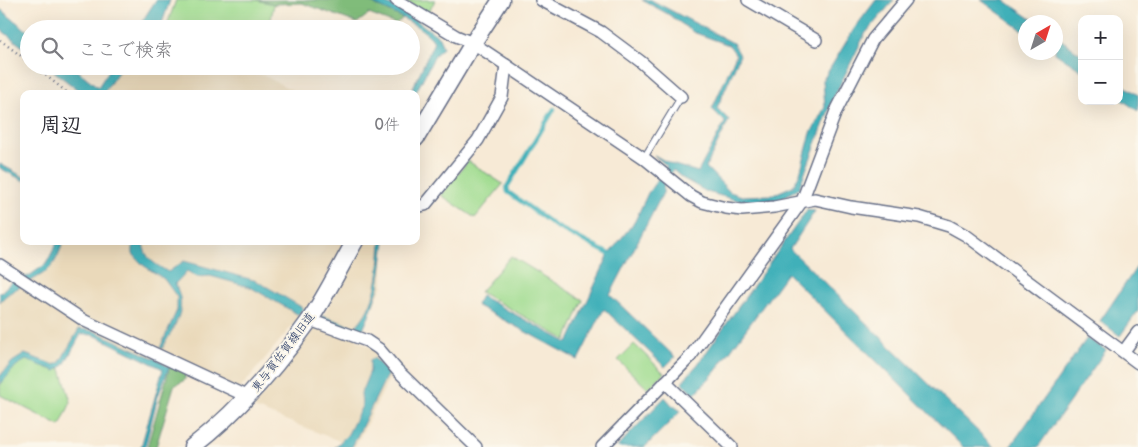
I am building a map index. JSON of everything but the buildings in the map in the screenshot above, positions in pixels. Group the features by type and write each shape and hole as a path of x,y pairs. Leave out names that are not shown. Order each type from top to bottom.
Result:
{"main road":[{"path":"420,131 501,0"},
{"name":"東与賀佐賀線旧道","path":"192,447 212,432 248,397 310,320 353,245"}],"street":[{"path":"396,0 456,36 473,43 644,158 691,196 702,202 742,210 766,208 815,199 851,207 919,217 949,226 967,236 1138,363"},
{"path":"541,0 602,32 681,97"},
{"path":"748,0 816,40"},
{"path":"602,447 690,358 802,201 836,112 873,39 906,0"},
{"path":"420,206 425,205 478,140 502,97 506,65"},
{"path":"0,265 85,321 248,397"},
{"path":"310,320 367,341 379,349 397,370 476,447"},
{"path":"1124,352 1138,332"},
{"path":"665,382 732,447"}],"lane":[{"path":"644,158 681,97"}],"path":[{"path":"0,40 20,55"},
{"path":"45,75 64,90"}],"shaded area":[{"path":"109,75 263,75 291,90 99,90"},
{"path":"59,245 345,245 307,308 234,396 82,327 60,366 0,382 0,296 49,266"},
{"path":"362,245 383,245 383,285 357,340 375,350 391,375 355,447 254,408 320,322"}],"green space":[{"path":"176,0 257,0 274,4 271,20 169,20"},
{"path":"257,0 365,0 403,18 400,20 385,20 369,14 361,20 349,20 302,3 274,4"},
{"path":"404,0 435,0 428,14"},
{"path":"468,161 503,184 475,218 441,195"},
{"path":"511,256 583,300 566,340 480,292"},
{"path":"634,344 664,373 648,389 618,360"},
{"path":"22,356 60,366 71,402 60,426 0,395 0,382"},
{"path":"170,366 185,373 185,380 174,386 156,447 147,447"}],"water":[{"path":"156,0 170,0 163,20 143,20"},
{"path":"365,0 379,0 406,13 416,20 405,20"},
{"path":"642,0 651,0 733,43 740,55 717,108 729,120 706,167 730,192 742,196 772,195 793,186 800,173 811,133 825,107 823,80 854,29 876,0 894,0 865,34 834,97 799,188 779,200 740,201 707,192 682,178 673,170 664,182 663,193 610,295 675,357 665,367 604,309 578,360 476,305 481,296 568,343 609,254 635,221 648,193 667,166 654,155 671,164 698,172 725,122 712,109 736,55 729,45 693,32 668,14"},
{"path":"981,0 1004,0 1026,15 1018,15 1018,27"},
{"path":"0,9 20,25 20,45 0,29"},
{"path":"420,23 439,37 443,48 435,55 417,90 412,90 434,42 420,29"},
{"path":"1063,41 1078,52 1078,68 1063,58"},
{"path":"59,75 83,75 98,87 106,75 116,75 106,90 78,90"},
{"path":"1123,85 1138,95 1138,111 1123,101"},
{"path":"0,164 20,175 20,179 0,168"},
{"path":"807,210 815,211 790,249 994,447 963,447 787,273 715,372 694,395 682,382 698,364"},
{"path":"56,245 62,245 58,256 44,273 10,293 0,302 0,293 12,281 29,276 46,264"},
{"path":"133,245 144,245 145,252 154,263 168,272 184,261 257,281 303,308 299,315 250,287 210,276 197,277 187,271 175,284 181,302 180,310 175,325 162,349 160,348 177,310 177,297 164,279 143,265 133,254"},
{"path":"381,245 384,245 379,287 361,334 320,318 323,316 355,327 363,318 373,298"},
{"path":"1138,265 1138,311 1120,336 1100,321"},
{"path":"79,329 94,331 156,359 169,367 158,396 145,447 141,447 163,369 94,335 81,334 64,365 56,371 26,360 16,366 0,385 0,376 12,362 25,354 54,365 60,362"},
{"path":"1087,338 1106,350 1038,447 1010,447"},
{"path":"374,358 388,373 352,447 335,447 348,434 362,406 361,393 370,371 370,360"},
{"path":"665,397 681,411 645,447 617,447"}],"waterway":[{"path":"554,109 507,187 508,192 555,226 609,254"}]}
